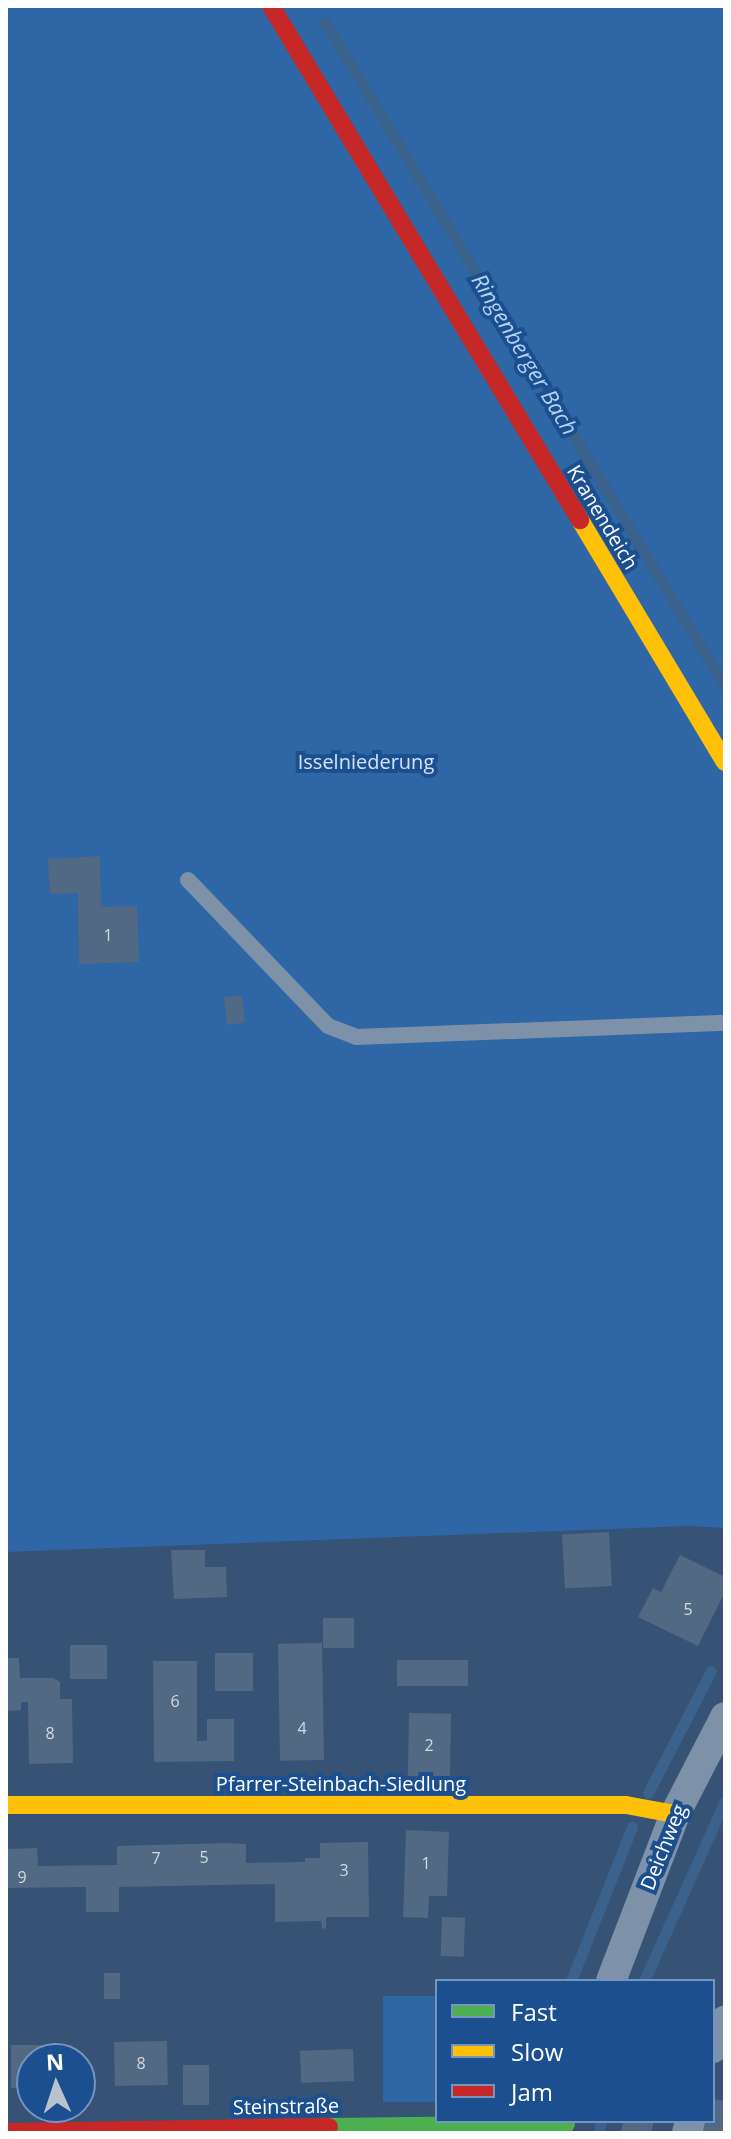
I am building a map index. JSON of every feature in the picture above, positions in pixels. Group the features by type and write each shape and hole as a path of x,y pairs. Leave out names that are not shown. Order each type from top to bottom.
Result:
{"street":[{"name":"Kranendeich","path":"271,6 285,34 725,762"},
{"name":"Deichweg","path":"612,1979 675,1814 725,1717"},
{"name":"Pfarrer-Steinbach-Siedlung","path":"6,1805 626,1805 675,1814"},
{"path":"715,2044 725,2021"},
{"name":"Steinstraße","path":"6,2132 566,2126"}],"lane":[{"path":"188,880 328,1026 356,1037 725,1023"}],"green space":[{"name":"Isselniederung","path":"6,6 725,6 725,1528 689,1526 6,1552"},
{"path":"383,1996 435,1996 435,2102 383,2102"}],"building":[{"path":"100,856 101,907 137,906 139,962 79,964 78,893 50,894 48,859"},
{"path":"242,995 245,1023 227,1025 224,997"},
{"path":"609,1532 612,1586 565,1588 562,1534"},
{"path":"171,1550 205,1550 205,1567 226,1567 227,1597 174,1599"},
{"path":"680,1555 725,1577 725,1592 698,1646 638,1617 653,1588 661,1592"},
{"path":"323,1618 354,1618 354,1648 323,1648"},
{"path":"322,1643 324,1760 280,1761 278,1644"},
{"path":"70,1645 107,1645 107,1679 70,1679"},
{"path":"215,1653 253,1653 253,1691 215,1691"},
{"path":"6,1658 19,1658 20,1678 53,1678 60,1682 60,1699 72,1699 73,1763 29,1764 28,1702 21,1702 21,1710 6,1711"},
{"path":"397,1660 468,1660 468,1686 397,1686"},
{"path":"153,1661 197,1661 197,1741 207,1741 207,1719 234,1719 234,1761 154,1762"},
{"path":"409,1713 451,1714 450,1777 408,1776"},
{"path":"406,1830 449,1832 447,1896 429,1896 428,1918 403,1917"},
{"path":"368,1842 369,1917 326,1917 326,1929 322,1928 321,1921 275,1922 275,1884 119,1887 119,1912 86,1912 86,1887 6,1888 6,1849 37,1848 38,1866 117,1865 117,1846 228,1843 246,1844 246,1863 305,1862 305,1858 320,1858 320,1843"},
{"path":"442,1917 465,1918 464,1957 441,1956"},
{"path":"104,1973 120,1973 120,1999 104,1999"},
{"path":"167,2041 168,2085 115,2086 114,2042"},
{"path":"11,2045 16,2045 16,2088 11,2088"},
{"path":"353,2049 354,2081 301,2083 300,2051"},
{"path":"183,2065 209,2065 209,2105 183,2105"},
{"path":"715,2099 725,2101 725,2133 702,2133 704,2123 715,2123"},
{"path":"623,2123 654,2123 651,2133 621,2133"}],"waterway":[{"name":"Ringenberger Bach","path":"325,22 725,687"},
{"path":"648,1793 711,1671"},
{"path":"645,1979 725,1801"},
{"path":"572,1979 632,1827"},
{"path":"599,2133 601,2123"}],"traffic: fast":[{"path":"329,2127 566,2124"}],"traffic: slow":[{"path":"580,520 725,762"},
{"path":"6,1805 626,1805 675,1814"}],"traffic: jam":[{"path":"271,6 580,520"},
{"path":"6,2132 329,2127"}]}
